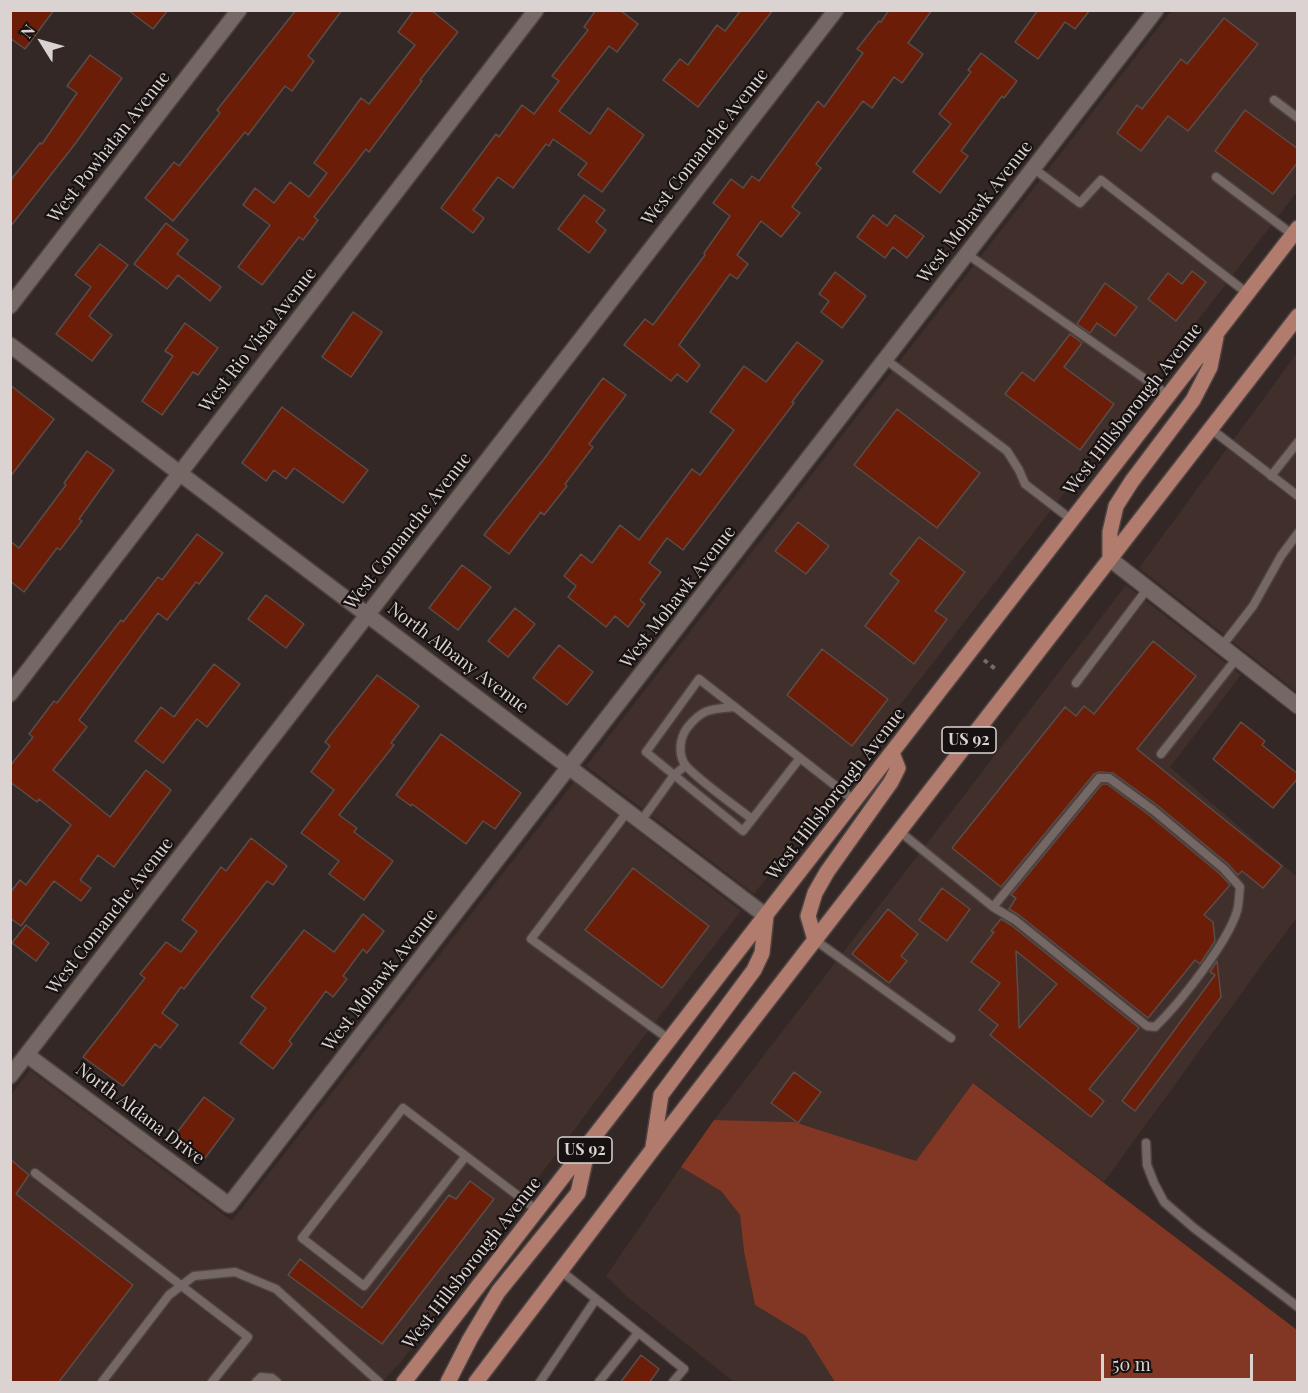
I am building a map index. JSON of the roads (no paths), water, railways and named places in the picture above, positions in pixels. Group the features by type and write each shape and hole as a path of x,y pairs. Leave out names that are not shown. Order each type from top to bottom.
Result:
{"main road":[{"name":"West Hillsborough Avenue","path":"404,1383 1295,232"},
{"name":"US 92","path":"476,1383 653,1149 1298,316"},
{"path":"1110,560 1110,532 1116,506 1132,481 1194,400 1210,367 1218,332"},
{"path":"815,940 808,916 815,894 827,872 891,782 898,768 892,753"},
{"path":"653,1149 661,1095 754,970 762,952 766,916"},
{"path":"448,1383 470,1338 498,1292 578,1193 588,1146"}],"street":[{"name":"West Powhatan Avenue","path":"10,306 239,10"},
{"name":"West Rio Vista Avenue","path":"10,694 536,10"},
{"name":"West Comanche Avenue","path":"10,1076 836,10"},
{"name":"West Mohawk Avenue","path":"229,1205 1156,10"},
{"name":"North Albany Avenue","path":"10,345 766,916"},
{"path":"1110,560 1298,706"},
{"name":"North Aldana Drive","path":"27,1055 229,1205"}],"lane":[{"path":"1274,100 1298,118"},
{"path":"1033,168 1080,203 1101,180 1247,293"},
{"path":"1216,177 1295,232"},
{"path":"967,254 1168,395"},
{"path":"885,359 1007,451 1025,484 1072,520"},
{"path":"1211,429 1298,496"},
{"path":"1271,476 1298,442"},
{"path":"1222,646 1253,606 1281,556 1298,533"},
{"path":"1076,683 1148,588"},
{"path":"1161,754 1237,658"},
{"path":"800,759 743,831 646,752 699,679 855,801"},
{"path":"735,707 708,710 698,715 684,733 680,748 685,766 752,819"},
{"path":"641,821 674,775 685,766"},
{"path":"899,831 993,907 1015,920 1147,1026 1155,1027 1168,1015 1224,940 1237,911 1240,887 1224,869 1110,777 1099,778 993,907"},
{"path":"628,811 531,939 669,1040"},
{"path":"815,940 951,1038"},
{"path":"466,1156 364,1286 302,1239 404,1108 538,1211"},
{"path":"1146,1143 1147,1165 1164,1202 1194,1228 1298,1307"},
{"path":"35,1173 248,1337 212,1383"},
{"path":"561,1271 684,1370 673,1383"},
{"path":"105,1381 169,1295 194,1276 235,1272 276,1289 379,1383"},
{"path":"540,1383 596,1299"},
{"path":"598,1383 638,1333"},
{"path":"259,1380 272,1378 277,1383"}]}
